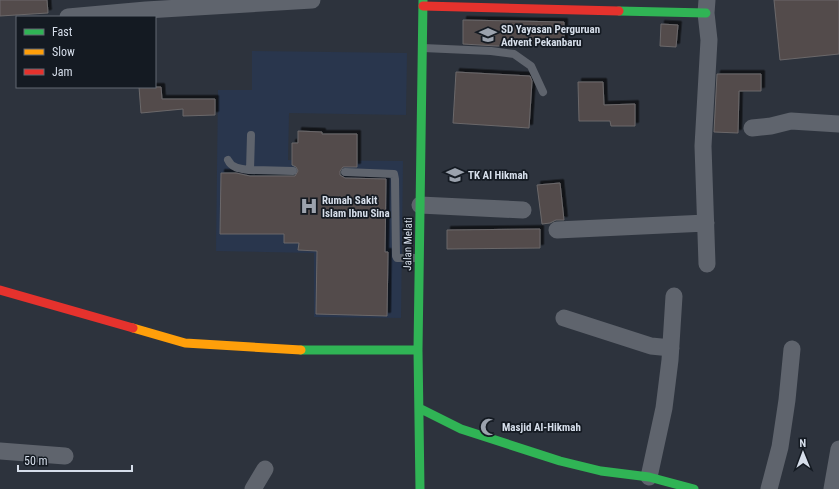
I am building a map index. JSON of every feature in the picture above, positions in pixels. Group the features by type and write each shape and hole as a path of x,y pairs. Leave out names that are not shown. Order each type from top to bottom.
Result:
{"street":[{"path":"79,16 146,10 312,0"},
{"path":"423,3 706,6 709,40 704,146 707,264"},
{"name":"Jalan Melati","path":"420,489 418,350 423,3"},
{"path":"752,128 771,126 791,121 839,124"},
{"path":"420,205 522,210"},
{"path":"557,230 706,223"},
{"path":"0,290 185,343 286,350 418,350"},
{"path":"649,477 664,408 671,348 674,296"},
{"path":"564,318 651,346 671,348"},
{"path":"769,489 780,447 787,400 792,349"},
{"path":"419,408 462,429 560,461 601,471 649,477 694,489"},
{"path":"0,451 65,456"},
{"path":"832,489 839,452"},
{"path":"253,489 265,469"}],"lane":[{"path":"422,48 491,51 514,54 531,66 543,92"},
{"path":"250,170 251,134"},
{"path":"228,160 233,167 240,169 293,171"},
{"path":"345,172 394,174 396,256 398,258 419,258"}],"shaded area":[{"name":"Rumah Sakit Islam Ibnu Sina","path":"252,51 407,53 406,115 289,113 288,160 403,161 401,318 314,317 314,253 216,251 218,90 252,90"}],"building":[{"path":"0,0 47,0 48,13 0,16"},
{"path":"774,0 839,0 839,54 780,60"},
{"path":"463,20 564,22 564,44 497,46 463,44"},
{"path":"661,24 678,25 676,47 660,46"},
{"path":"456,72 530,76 532,81 529,128 453,123"},
{"path":"717,74 761,74 761,91 739,91 738,133 714,132"},
{"path":"578,82 603,82 604,105 635,104 635,126 611,126 610,121 579,121"},
{"path":"161,87 162,99 215,99 215,115 183,116 183,109 141,113 139,88"},
{"path":"298,131 322,132 322,134 357,134 357,167 343,167 340,171 340,175 345,178 386,179 385,252 388,252 387,316 316,314 317,251 298,250 299,243 284,243 284,234 220,234 221,173 236,173 250,176 295,176 298,171 296,167 292,165 292,143 298,143"},
{"path":"560,183 564,220 556,220 550,223 542,224 537,185"},
{"path":"540,229 540,248 447,249 447,230"}],"traffic: fast":[{"path":"420,489 418,350 423,0"},
{"path":"619,11 706,13"},
{"path":"301,350 418,350"},
{"path":"419,408 461,429 560,461 601,471 649,477 694,489"}],"traffic: slow":[{"path":"133,328 185,343 301,350"}],"traffic: jam":[{"path":"423,6 619,11"},
{"path":"0,290 133,328"}],"place":[{"name":"SD Yayasan Perguruan Advent Pekanbaru","path":"488,35"},
{"name":"TK Al Hikmah","path":"455,175"},
{"name":"Rumah Sakit Islam Ibnu Sina","path":"309,206"},
{"name":"Masjid Al-Hikmah","path":"489,427"}]}
